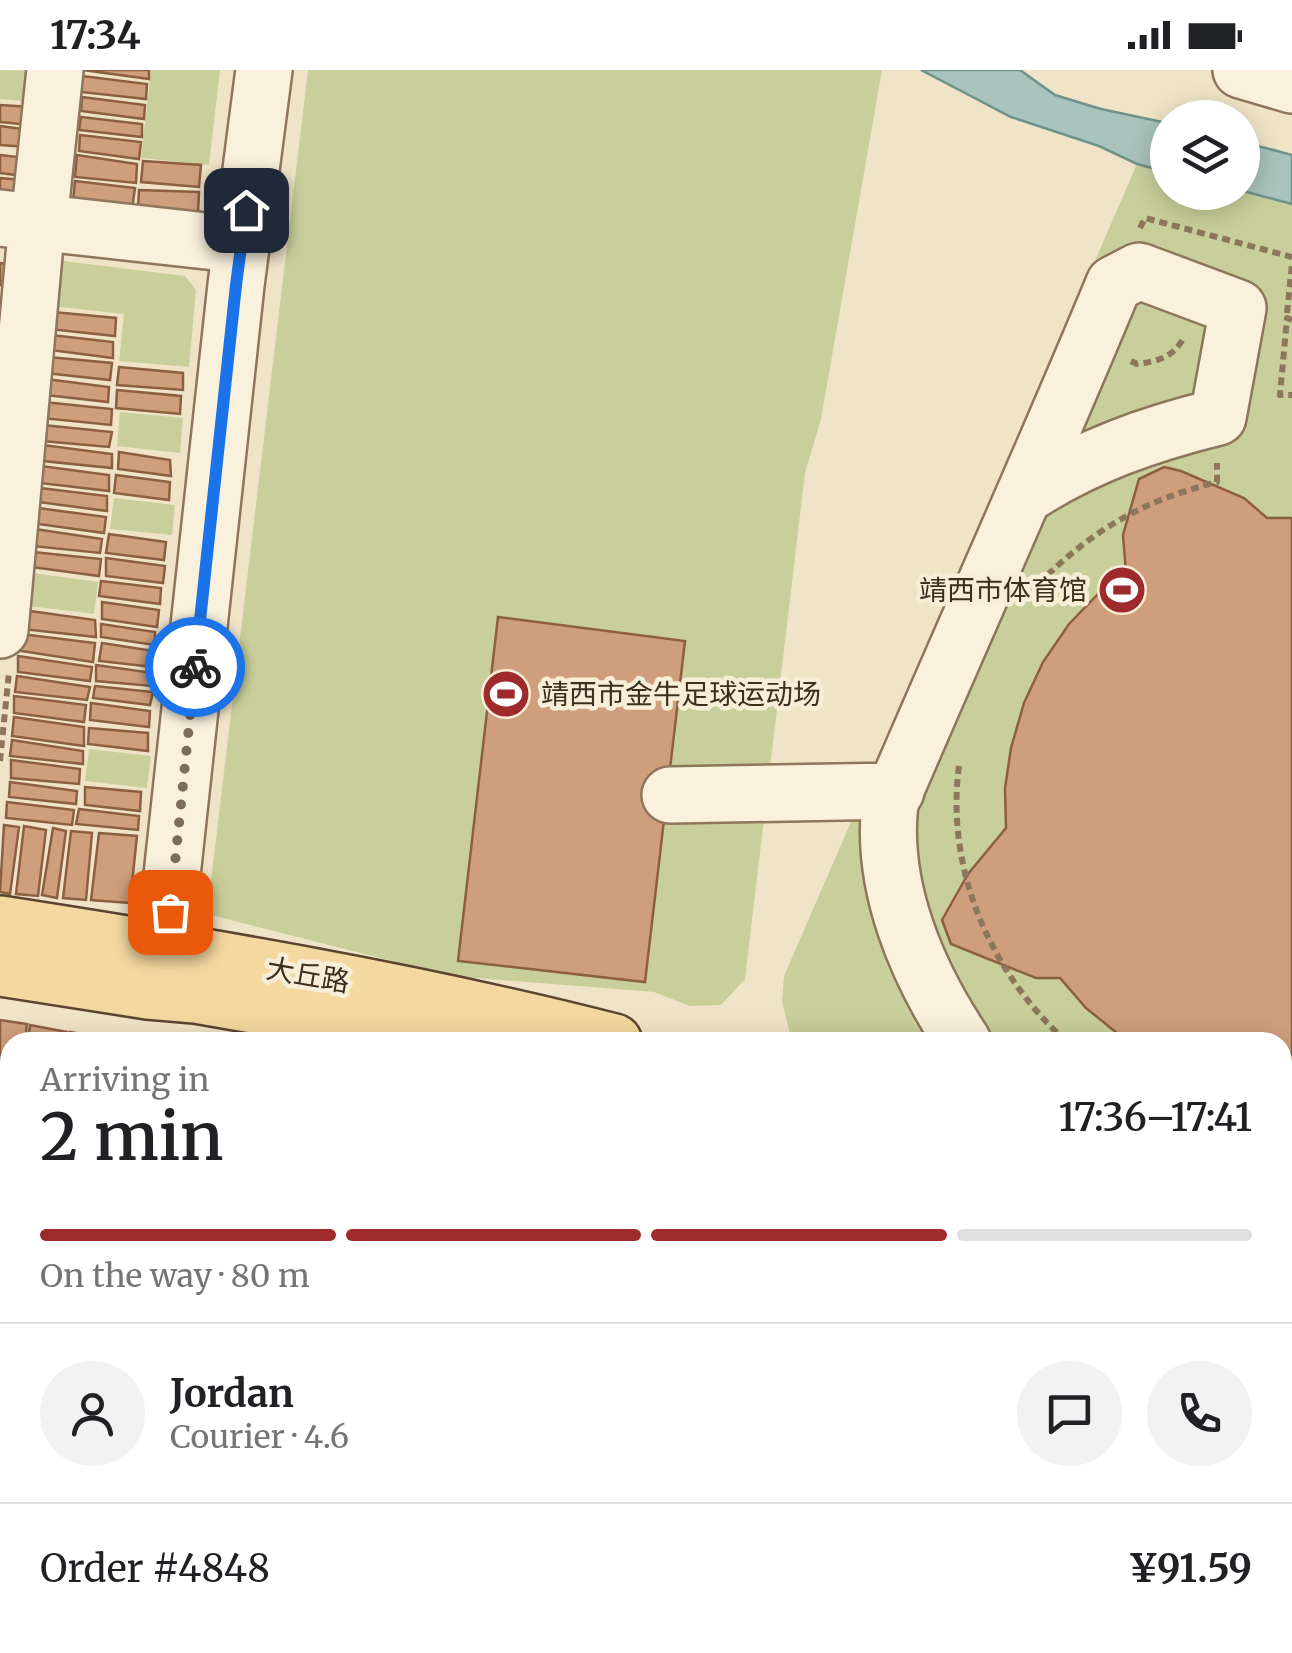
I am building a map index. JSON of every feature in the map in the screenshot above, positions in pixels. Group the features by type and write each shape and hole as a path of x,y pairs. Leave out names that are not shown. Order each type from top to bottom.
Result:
{"main road":[{"name":"大丘路","path":"0,924 381,988 574,1032"},
{"name":"大丘路","path":"0,968 195,995 379,1032"}],"street":[{"path":"0,630 18,231 56,70"},
{"path":"155,948 228,254 240,70"},
{"path":"228,254 264,70"},
{"path":"1240,70 1292,85"},
{"path":"18,231 228,254"},
{"path":"957,1032 928,988 908,932 891,863 888,827 896,791 1114,284 1139,271 1238,308 1218,417 1162,430 1104,452 1026,496"},
{"path":"670,795 896,791"}],"path":[{"path":"1145,218 1292,261 1280,395 1292,396"},
{"path":"1029,595 1068,555 1101,529 1176,492 1217,482 1218,417"},
{"path":"960,761 957,818 972,900 988,940 1009,976 1057,1032"}],"green space":[{"path":"0,70 40,71 37,102 0,99"},
{"path":"151,70 220,70 209,165 141,158"},
{"name":"靖西市金牛足球运动场","path":"308,70 882,70 821,419 805,473 745,979 721,1005 690,1006 654,992 451,976 207,914"},
{"name":"靖西市体育馆","path":"1137,164 1150,167 1150,210 1260,210 1260,196 1292,204 1292,1032 790,1032 782,1002 784,976"},
{"path":"64,261 185,276 196,290 189,367 119,361 124,314 51,306 58,267"},
{"path":"120,412 183,418 180,453 117,446"},
{"path":"114,498 175,505 172,535 110,529"},
{"path":"25,572 98,582 94,614 21,605"},
{"path":"89,749 151,756 147,788 85,781"}],"water":[{"path":"921,70 1020,70 1055,95 1150,119 1150,167 1099,146 1011,117"},
{"path":"1260,147 1292,155 1292,204 1260,196"}],"building":[{"path":"83,70 149,70 149,79"},
{"path":"82,76 147,84 146,99 81,92"},
{"path":"82,97 145,105 144,119 81,111"},
{"path":"0,105 31,107 29,125 0,122"},
{"path":"81,117 142,124 142,137 79,130"},
{"path":"0,126 30,130 27,147 0,145"},
{"path":"80,135 141,142 139,159 79,151"},
{"path":"0,155 26,158 24,176 0,173"},
{"path":"77,155 137,164 136,183 75,177"},
{"path":"143,161 201,165 199,187 141,182"},
{"path":"0,178 22,180 21,194 0,192"},
{"path":"75,181 135,188 132,209 73,201"},
{"path":"139,190 199,192 198,213 138,208"},
{"path":"0,263 13,265 11,286 0,285"},
{"path":"53,312 116,318 115,336 49,329"},
{"path":"51,335 113,342 113,358 50,350"},
{"path":"48,357 112,363 110,380 45,373"},
{"path":"119,367 183,373 183,390 117,385"},
{"path":"46,379 109,387 108,402 45,395"},
{"path":"117,390 181,396 180,414 116,408"},
{"path":"44,402 112,409 111,425 41,418"},
{"path":"43,425 112,432 109,447 42,441"},
{"path":"43,445 112,454 112,468 43,461"},
{"path":"119,452 170,460 171,476 118,469"},
{"path":"41,466 109,475 109,491 40,483"},
{"path":"1164,467 1181,471 1244,498 1267,518 1292,518 1292,1032 1116,1032 1086,1008 1060,978 1036,978 951,944 942,920 968,874 1006,828 1005,788 1011,748 1024,703 1043,662 1069,624 1126,572 1123,535 1139,479"},
{"path":"116,475 170,482 169,500 114,493"},
{"path":"40,488 107,496 107,511 38,502"},
{"path":"38,508 106,517 104,533 38,524"},
{"path":"35,529 102,539 100,553 32,546"},
{"path":"109,534 166,542 164,560 106,553"},
{"path":"33,552 101,559 99,576 31,567"},
{"path":"106,558 165,566 163,583 106,576"},
{"path":"101,581 161,588 160,604 99,596"},
{"path":"102,602 159,610 157,627 102,619"},
{"path":"23,610 95,620 96,637 22,629"},
{"path":"498,617 685,641 645,982 458,961"},
{"path":"101,624 155,632 155,645 101,637"},
{"path":"21,634 95,643 93,662 21,651"},
{"path":"102,643 154,651 154,667 99,661"},
{"path":"18,656 92,667 90,681 18,672"},
{"path":"96,665 153,673 152,686 96,681"},
{"path":"17,676 90,687 87,700 15,692"},
{"path":"95,686 153,692 150,705 93,698"},
{"path":"14,696 86,705 84,722 14,713"},
{"path":"91,703 150,711 149,727 90,720"},
{"path":"14,717 84,727 84,746 12,736"},
{"path":"89,728 148,733 148,751 88,744"},
{"path":"12,740 83,751 83,764 10,756"},
{"path":"11,760 80,769 79,784 11,778"},
{"path":"10,782 77,791 76,804 9,797"},
{"path":"85,787 141,792 140,811 85,805"},
{"path":"7,802 74,810 72,825 6,818"},
{"path":"79,809 139,816 138,830 76,824"},
{"path":"4,825 19,827 10,894 0,892"},
{"path":"24,826 46,830 38,896 16,894"},
{"path":"53,828 66,831 57,898 42,895"},
{"path":"71,831 92,833 86,900 63,898"},
{"path":"99,833 137,836 130,903 91,900"},
{"path":"0,1020 27,1024 26,1032 0,1032"},
{"path":"30,1025 67,1032 29,1032"}],"way so far":[{"path":"170,912 195,667"}],"place":[{"name":"靖西市体育馆","path":"1122,590"},
{"name":"靖西市金牛足球运动场","path":"506,694"}],"route":[{"path":"195,667 246,210"}]}
